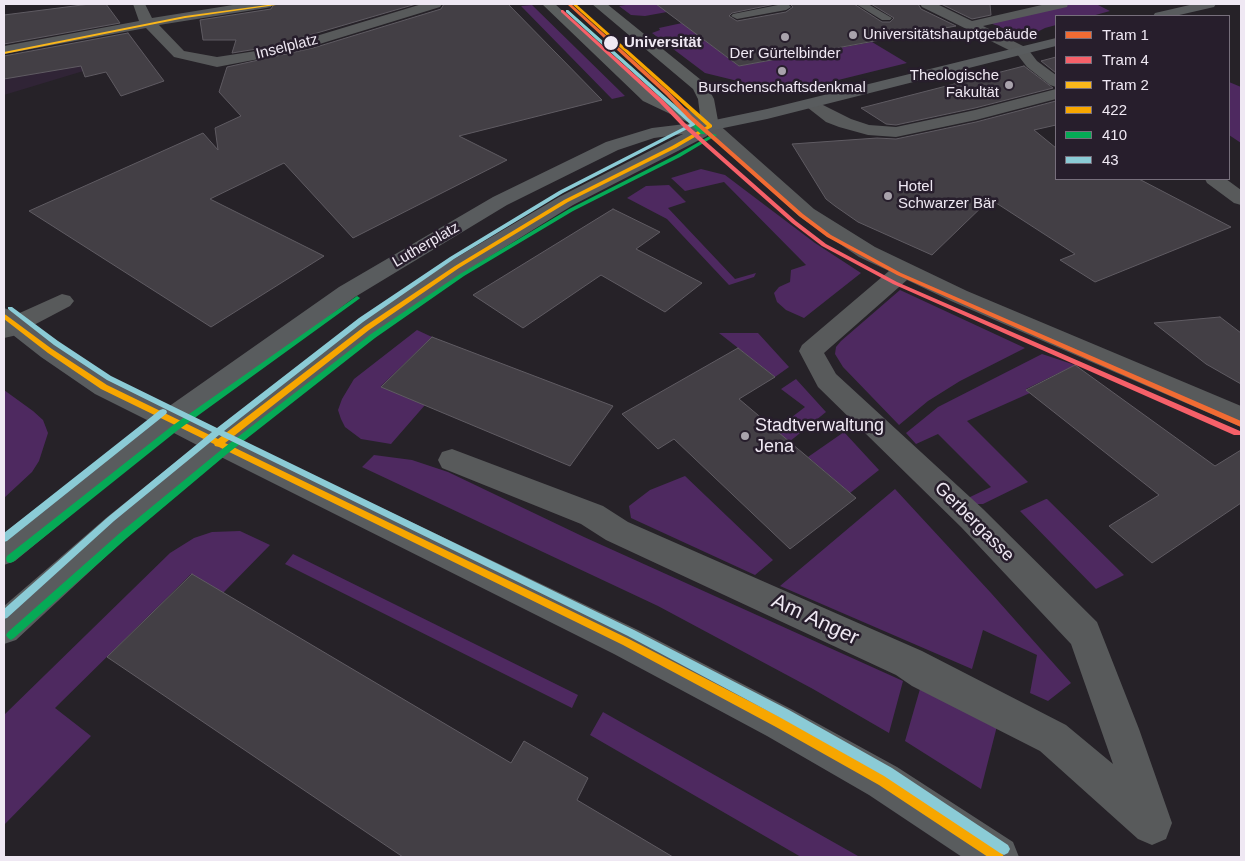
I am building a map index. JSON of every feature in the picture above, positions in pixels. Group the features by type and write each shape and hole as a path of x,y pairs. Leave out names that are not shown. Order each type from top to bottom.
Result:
{"main road":[{"path":"548,4 649,98 710,126"},
{"path":"599,4 700,87 706,99 710,126"},
{"path":"1164,15 1210,4"},
{"name":"Lutherplatz","path":"4,551 169,420 347,292 500,202 573,164 619,144 672,129 710,126 811,104 1055,42"},
{"name":"Lutherplatz","path":"4,628 118,527 218,444 368,328 457,266 566,200 674,147 710,126"},
{"path":"7,323 93,380 169,420 339,500 617,637 763,714 883,781 998,857"}],"street":[{"name":"Inselplatz","path":"138,4 143,17 179,54 217,62 269,53 308,43 435,4"},
{"path":"4,50 148,23 266,4"},
{"path":"737,16 786,7 782,4"},
{"path":"861,4 886,18"},
{"path":"927,4 1022,51 1032,64 1055,81"},
{"path":"971,25 1062,4"},
{"path":"811,104 832,118 845,123 868,130 896,132 984,113 1055,94"},
{"path":"710,126 807,213 843,238 904,271 1241,417"},
{"path":"1215,180 1241,199"},
{"name":"Gerbergasse","path":"904,271 811,351 827,380 972,518 1085,634 1120,729 1152,825"},
{"path":"7,323 62,301"},
{"name":"Am Anger","path":"452,460 592,515 617,531 909,663 1053,738 1152,825"}],"shaded area":[{"path":"656,4 667,12 645,16 631,15 619,6"},
{"path":"1071,4 1096,4 1110,11 1096,15 1055,15 1055,25 1029,36 1018,34 990,23"},
{"path":"532,5 625,96 612,99 521,6"},
{"path":"682,23 739,66 872,42 907,63 818,85 754,85 705,73 652,33 660,30 659,28"},
{"path":"132,38 143,53 4,95 4,62"},
{"path":"1230,82 1241,87 1241,143 1230,136"},
{"path":"701,169 725,175 815,243 861,273 804,318 786,310 777,302 774,293 779,287 790,282 791,270 806,265 724,182 685,191 671,178"},
{"path":"669,185 686,202 668,208 735,279 756,273 754,277 729,285 667,219 627,198 646,186"},
{"path":"900,290 1025,348 960,381 928,401 899,425 843,367 835,354 836,347 841,341"},
{"path":"417,330 432,337 381,386 425,405 391,444 361,439 345,427 341,419 338,410 342,399 354,379"},
{"path":"719,333 758,333 789,367 775,377"},
{"path":"1042,354 1075,365 1026,389 1030,393 967,421 1028,482 983,504 974,504 968,498 991,487 938,434 916,444 906,433 938,407"},
{"path":"796,379 826,412 789,442 775,430 805,407 781,389"},
{"path":"4,390 43,420 48,433 39,461 32,472 4,498"},
{"path":"844,432 879,470 850,493 808,457"},
{"path":"374,455 412,460 448,472 584,537 903,681 889,733 813,689 658,606 362,467"},
{"path":"685,476 773,560 755,575 631,518 629,506 650,490"},
{"path":"895,489 1071,683 1048,701 1030,693 1037,655 983,630 972,669 780,586"},
{"path":"1046,499 1124,575 1096,589 1020,511"},
{"path":"240,531 270,545 223,593 191,574 55,708 91,736 4,825 4,715 170,553 194,538 212,532"},
{"path":"293,554 578,695 572,708 285,564"},
{"path":"920,689 997,726 981,789 905,741"},
{"path":"603,712 858,856 801,857 590,735"}],"building":[{"path":"90,4 106,4 120,23 4,44 4,15"},
{"path":"274,4 416,4 269,47 232,53 236,40 203,40 200,20 271,9"},
{"path":"444,4 508,4 602,100 459,136 507,160 353,238 284,163 210,199 324,256 211,327 29,211 203,133 218,150 215,128 241,116 219,92 227,67 313,48 441,9"},
{"name":"Universitätshauptgebäude","path":"656,4 775,4 732,13 729,16 737,21 786,12 793,7 790,4 854,4 882,22 890,22 894,18 871,4 918,4 921,9 956,26 739,66"},
{"path":"941,4 990,4 991,15 972,19"},
{"path":"128,33 164,81 121,96 106,72 85,77 81,66 4,79 4,56"},
{"path":"1055,57 1055,72 1041,61"},
{"path":"1024,66 1053,88 975,108 896,125 886,124 861,108"},
{"path":"1055,101 1055,125 1034,130 1055,147 1055,180 1141,180 1231,227 1095,282 1060,260 1075,254 990,199 932,255 858,222 826,199 792,144 877,138 896,139 976,122"},
{"path":"613,209 660,232 636,249 702,283 665,312 601,275 523,328 473,295"},
{"path":"1220,317 1241,333 1241,384 1206,364 1154,323"},
{"path":"432,337 613,406 570,466 381,387"},
{"name":"Stadtverwaltung Jena","path":"738,348 775,377 739,399 856,498 790,549 674,439 658,449 622,414"},
{"path":"1075,365 1215,466 1241,450 1241,503 1152,563 1109,526 1159,495 1026,390"},
{"path":"192,574 511,763 524,741 588,778 577,800 673,857 403,857 107,657"}],"tram line":[{"name":"2","path":"4,53 185,17 281,4"},
{"name":"1","path":"569,4 668,94 690,117 801,215 829,236 899,274 1241,424"},
{"name":"4","path":"562,11 661,101 683,124 794,222 824,245 895,283 1237,433"},
{"path":"173,16 219,12"}],"transit line":[{"name":"422","path":"218,444 367,328 457,267 566,201 674,147 710,126 574,4"},
{"name":"410","path":"567,11 703,133"},
{"name":"43","path":"4,615 111,519 212,436 361,320 452,258 561,192 693,124 567,11"},
{"name":"410","path":"11,635 124,535 224,452 373,336 462,275 571,210 678,156 715,135"},
{"name":"410","path":"10,559 175,428 357,298"},
{"name":"43","path":"10,308 56,343 109,378 631,633 785,714 888,772 1004,849"},
{"name":"422","path":"4,316 50,351 104,387 626,642 780,723 883,781 998,857"},
{"name":"43","path":"4,538 163,412"}],"place":[{"name":"Universitätshauptgebäude","path":"853,35"},
{"name":"Der Gürtelbinder","path":"785,37"},
{"name":"Universität","path":"611,43"},
{"name":"Burschenschaftsdenkmal","path":"782,71"},
{"name":"Theologische Fakultät","path":"1009,85"},
{"name":"Hotel Schwarzer Bär","path":"888,196"},
{"name":"Stadtverwaltung Jena","path":"745,436"}]}
